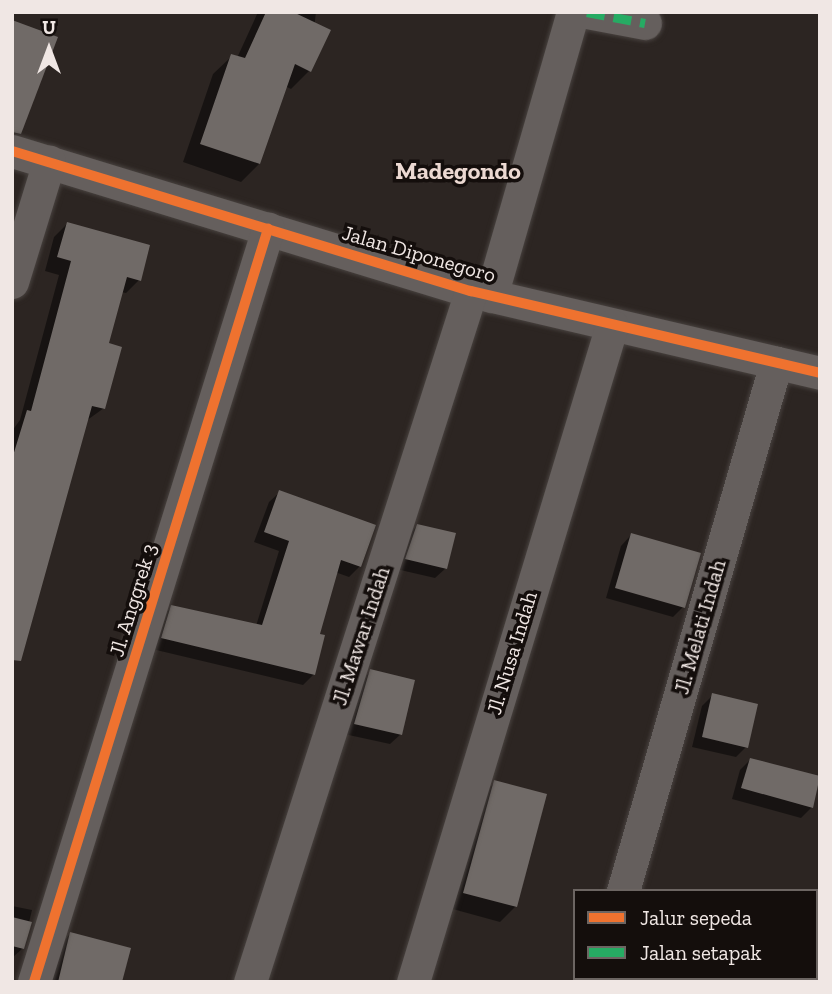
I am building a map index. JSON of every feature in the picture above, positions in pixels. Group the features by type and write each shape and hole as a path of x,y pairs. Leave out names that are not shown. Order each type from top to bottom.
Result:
{"street":[{"name":"Jl. Mawar Indah","path":"250,982 573,12"},
{"path":"587,12 645,23"},
{"name":"Jalan Diponegoro","path":"12,151 481,293 820,373"},
{"path":"12,282 49,162"},
{"name":"Jl. Anggrek 3","path":"34,982 268,229"},
{"name":"Jl. Nusa Indah","path":"413,982 612,325"},
{"name":"Jl. Melati Indah","path":"624,889 776,363"}],"building":[{"path":"266,12 293,12 331,30 311,72 295,64 260,164 200,144 231,54 245,58"},
{"path":"12,20 58,37 21,134 12,132"},
{"path":"67,222 150,245 141,281 127,277 109,343 122,347 105,409 92,406 21,661 12,660 12,459 27,410 31,411 71,261 57,257"},
{"path":"279,490 376,525 361,567 341,560 320,634 325,635 315,675 161,638 171,605 262,625 289,541 264,532"},
{"path":"417,524 456,533 447,569 405,559"},
{"path":"631,533 701,553 685,608 615,588"},
{"path":"370,669 415,680 402,735 354,724"},
{"path":"712,693 758,704 748,748 702,737"},
{"path":"750,758 820,776 813,808 741,788"},
{"path":"494,780 547,794 517,907 463,893"},
{"path":"12,917 32,922 24,949 12,946"},
{"path":"70,932 131,948 122,982 58,982"}],"marked path":[{"path":"587,12 645,23"}],"cycle path":[{"path":"12,151 471,291 820,373"},
{"path":"34,982 268,229"}],"district":[{"name":"Madegondo","path":"458,171"}]}
